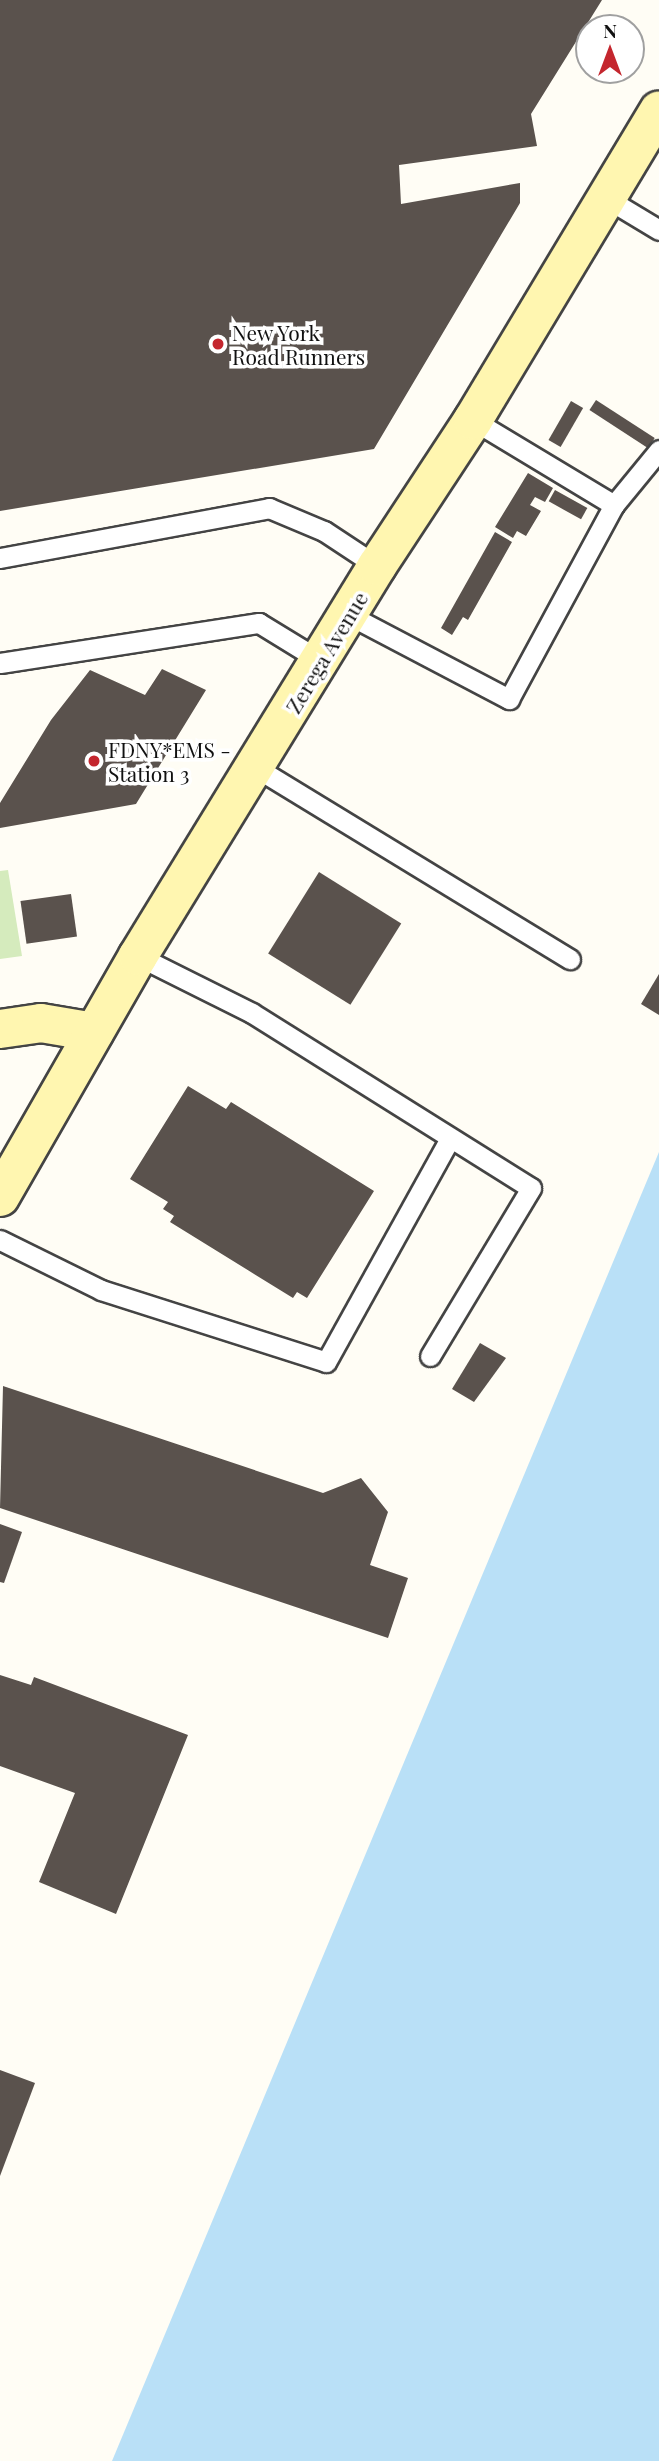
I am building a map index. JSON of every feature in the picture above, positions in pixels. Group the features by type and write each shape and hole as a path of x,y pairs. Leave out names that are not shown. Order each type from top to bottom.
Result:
{"main road":[{"name":"Zerega Avenue","path":"0,1197 138,956 377,566 473,420 659,111"},
{"path":"0,1029 41,1023 94,1032"}],"lane":[{"path":"606,198 659,230"},
{"path":"473,420 614,505"},
{"path":"349,615 509,699 614,505 659,450"},
{"path":"0,558 269,508 324,531 377,566"},
{"path":"0,663 259,623 321,661"},
{"path":"255,767 570,959"},
{"path":"138,956 252,1013 531,1188 430,1356"},
{"path":"0,1240 101,1290 326,1362 450,1138"}],"green space":[{"path":"8,870 22,956 0,959 0,871"}],"water":[{"path":"659,1152 659,2461 112,2461"}],"building":[{"path":"0,0 602,0 593,14 575,14 575,43 531,114 537,146 399,165 401,204 520,183 520,203 374,449 0,511"},
{"path":"596,400 655,438 648,448 589,410"},
{"path":"571,401 583,408 561,447 548,440"},
{"path":"528,473 553,488 545,502 535,497 530,505 541,511 526,536 517,531 513,538 495,527"},
{"path":"555,490 587,508 581,519 549,501"},
{"path":"495,532 512,542 468,620 463,617 452,635 441,628"},
{"name":"FDNY*EMS - Station 3","path":"162,669 206,690 136,804 0,828 0,803 51,720 90,670 145,695"},
{"path":"319,872 401,923 350,1005 268,953"},
{"path":"71,894 77,937 26,944 20,901"},
{"path":"659,974 659,1015 641,1004"},
{"path":"188,1086 226,1109 231,1102 374,1191 307,1298 297,1292 293,1298 170,1222 174,1216 163,1209 168,1202 130,1179"},
{"path":"480,1343 506,1358 474,1402 452,1389"},
{"path":"3,1386 323,1493 361,1478 388,1512 370,1565 408,1578 388,1638 0,1508"},
{"path":"0,1524 22,1532 4,1583 0,1582"},
{"path":"0,1675 31,1685 34,1677 188,1735 116,1914 39,1882 75,1793 0,1766"},
{"path":"0,2070 35,2083 0,2176"}],"place":[{"name":"New York Road Runners","path":"218,344"},
{"name":"FDNY*EMS - Station 3","path":"94,761"}]}
